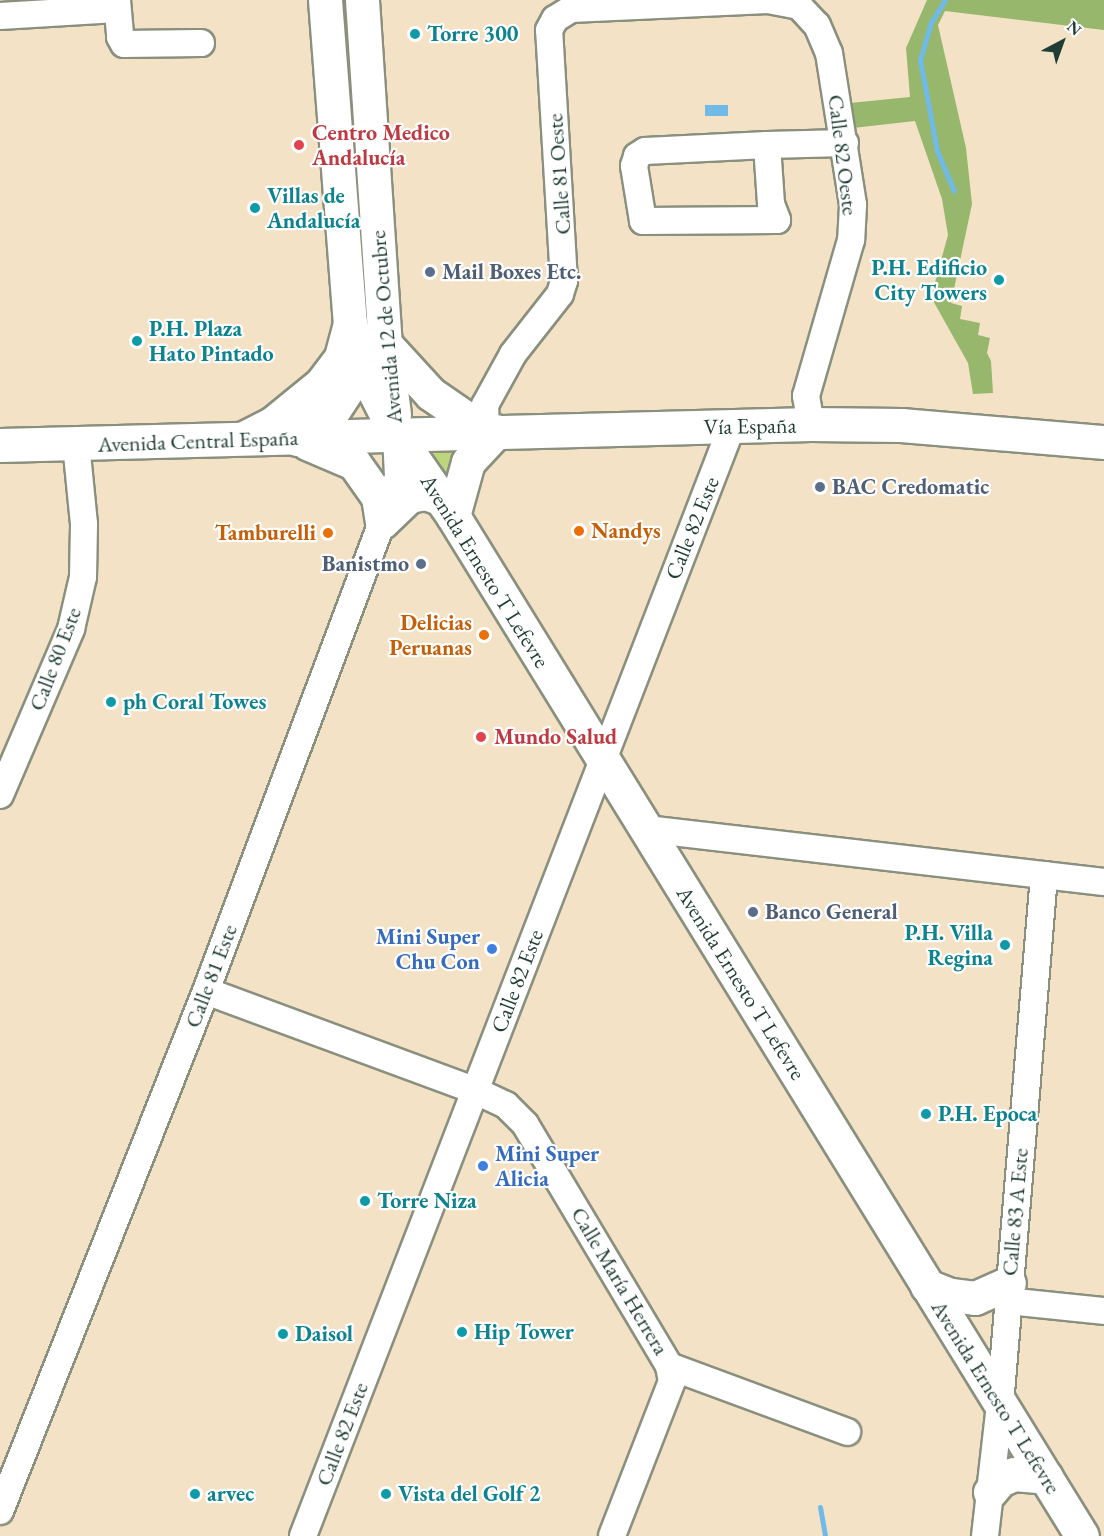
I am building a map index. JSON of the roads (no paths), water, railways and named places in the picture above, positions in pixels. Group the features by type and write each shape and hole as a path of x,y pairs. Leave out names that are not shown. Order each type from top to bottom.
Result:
{"main road":[{"name":"Avenida 12 de Octubre","path":"325,0 350,323 362,367 396,434"},
{"name":"Avenida 12 de Octubre","path":"362,0 385,344 396,434"},
{"path":"236,442 273,423 321,384 340,357 350,323"},
{"path":"382,522 409,496 425,494 448,507 468,462 491,431 431,394 385,344"},
{"path":"362,367 335,408 297,439 354,463 378,497 382,522"},
{"name":"Vía España","path":"396,434 811,424 901,425 1104,442"},
{"name":"Avenida Central España","path":"0,446 236,442 396,434"},
{"name":"Avenida Ernesto T Lefevre","path":"396,434 448,507 1082,1536"},
{"path":"927,1286 951,1295 975,1298 1008,1292"},
{"path":"990,1492 1000,1480 1014,1474 1046,1477"}],"street":[{"name":"Calle 81 Oeste","path":"491,431 484,405 513,354 560,294 564,281 549,30 555,19 571,9 768,0 803,3"},
{"name":"Calle 82 Oeste","path":"803,3 817,25 829,53 854,205 851,240 807,396 811,424"},
{"path":"0,16 117,4 124,45 201,43"},
{"path":"767,145 771,204 777,220 643,221 634,166 637,156 645,151 767,145 845,143"},
{"name":"Calle 82 Este","path":"303,1536 732,426"},
{"name":"Calle 81 Este","path":"0,1511 206,991 382,522 398,477 396,434"},
{"name":"Calle 80 Este","path":"0,795 71,629 82,577 84,524 76,444"},
{"path":"646,829 1104,882"},
{"name":"Calle 83 A Este","path":"985,1536 1000,1405 1044,875"},
{"name":"Calle María Herrera","path":"206,991 476,1091 506,1105 525,1124 669,1366 672,1381 612,1536"},
{"path":"1008,1292 1104,1311"},
{"path":"669,1366 847,1432"}],"water":[{"path":"705,105 728,105 728,116 705,116"}],"waterway":[{"path":"945,0 931,22 920,60 937,151 954,191"},
{"path":"820,1507 825,1536"}],"place":[{"name":"Torre 300","path":"415,34"},
{"name":"Centro Medico Andalucía","path":"299,145"},
{"name":"Villas de Andalucía","path":"255,208"},
{"name":"Mail Boxes Etc.","path":"430,272"},
{"name":"P.H. Edificio City Towers","path":"999,280"},
{"name":"P.H. Plaza Hato Pintado","path":"137,341"},
{"name":"BAC Credomatic","path":"820,487"},
{"name":"Nandys","path":"579,531"},
{"name":"Tamburelli","path":"328,533"},
{"name":"Banistmo","path":"421,564"},
{"name":"Delicias Peruanas","path":"484,635"},
{"name":"ph Coral Towes","path":"111,702"},
{"name":"Mundo Salud","path":"481,737"},
{"name":"Banco General","path":"753,912"},
{"name":"P.H. Villa Regina","path":"1005,945"},
{"name":"Mini Super Chu Con","path":"492,949"},
{"name":"P.H. Epoca","path":"926,1114"},
{"name":"Mini Super Alicia","path":"483,1166"},
{"name":"Torre Niza","path":"365,1201"},
{"name":"Hip Tower","path":"462,1332"},
{"name":"Daisol","path":"283,1334"},
{"name":"arvec","path":"195,1494"},
{"name":"Vista del Golf 2","path":"386,1494"}]}
